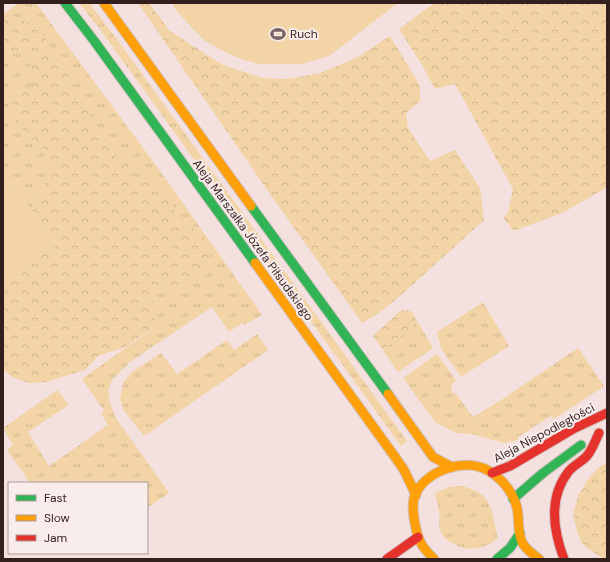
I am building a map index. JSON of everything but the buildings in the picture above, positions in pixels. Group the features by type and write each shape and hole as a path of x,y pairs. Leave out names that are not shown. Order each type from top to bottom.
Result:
{"street":[{"name":"Aleja Marszałka Józefa Piłsudskiego","path":"65,3 95,42 395,457 404,470 416,495"},
{"name":"Aleja Marszałka Józefa Piłsudskiego","path":"104,3 432,457 452,467"},
{"name":"Aleja Niepodległości","path":"492,473 510,466 573,429 607,413"},
{"name":"Aleja Niepodległości","path":"514,499 543,473 607,425"},
{"path":"564,559 556,535 554,520 556,498 565,477 571,469 587,457 599,432"},
{"path":"434,559 427,552 418,537 414,511 416,495 428,479 440,471 452,467 468,465 482,468 492,473 505,484 514,499 523,543 539,559"},
{"path":"498,559 514,545 520,533"},
{"path":"387,559 418,537"}],"green space":[{"path":"19,3 36,3 163,175 262,315 244,325 242,323 229,332 212,307 130,362 112,380 108,390 110,403 116,418 169,493 148,507 148,482 29,482 7,450 13,445 3,428 57,390 69,405 28,432 49,466 108,425 101,414 104,411 82,379 152,329 157,310 149,295 149,287 158,285 173,289 186,283 195,269 209,258 191,227 178,223 174,213 174,197 124,165 97,135 89,113 78,93 57,65 51,48 31,24 5,13"},
{"path":"79,3 89,3 119,42 407,441 401,446 99,28"},
{"path":"138,3 149,3 169,30 223,65 263,78 288,79 320,73 356,58 390,36 420,86 420,101 406,113 408,128 430,161 455,150 480,188 484,220 399,297 376,315 362,323 272,197"},
{"name":"Ruch","path":"172,3 398,3 329,56 302,64 260,64 241,59 205,41 175,9"},
{"path":"434,3 607,3 607,187 564,212 514,231 503,218 508,212 513,189 455,84 435,89 422,65 399,29"},
{"path":"3,12 31,24 43,35 51,48 57,65 78,93 89,113 97,135 124,165 168,189 174,197 174,213 178,223 197,230 210,244 209,258 195,269 186,283 173,289 158,285 149,287 149,295 157,310 151,329 125,347 98,356 85,370 46,382 29,383 12,377 3,369 3,282 56,245 31,209 50,175 50,162 42,148 26,134 8,110 9,94 24,92 32,86 32,75 29,59 20,51 13,52 3,48"},
{"path":"3,48 13,52 20,51 29,59 32,75 32,86 24,92 9,94 26,134 42,148 50,162 50,175 31,209 11,181 3,186 3,75 5,73 3,71"},
{"path":"11,181 56,245 3,282 3,186"},
{"path":"483,302 509,346 461,377 441,348 437,332"},
{"path":"407,310 412,312 418,322 383,350 373,336 400,311"},
{"path":"418,322 433,348 398,372 383,350"},
{"path":"257,334 268,350 144,436 124,411 120,399 123,383 132,372 161,353 177,374 227,340 234,350"},
{"path":"578,348 604,386 554,419 551,416 518,437 518,440 504,443 471,434 456,433 435,422 403,378 437,354 456,380 451,386 452,392 456,394 473,417"},
{"path":"607,462 607,559 603,559 582,544 573,515 578,496 586,482 596,470"},
{"path":"462,486 481,494 490,505 498,538 482,547 470,549 458,546 446,539 440,530 439,511 435,493 449,487"}],"traffic: fast":[{"path":"65,3 95,42 255,263"},
{"path":"251,206 388,394"},
{"path":"513,499 543,473 581,445"},
{"path":"497,559 510,548 520,533"}],"traffic: slow":[{"path":"104,3 251,206"},
{"path":"255,263 395,457 404,470 416,495"},
{"path":"388,394 433,457 452,467"},
{"path":"434,559 423,547 418,535 413,513 415,495 420,486 437,473 447,468 469,465 489,471 505,484 517,508 519,532 523,545 539,559"}],"traffic: jam":[{"path":"492,473 510,466 573,429 607,413"},
{"path":"564,559 557,537 554,514 558,492 562,481 569,471 588,455 599,433"},
{"path":"387,559 418,537"}],"place":[{"name":"Ruch","path":"278,34"}]}
